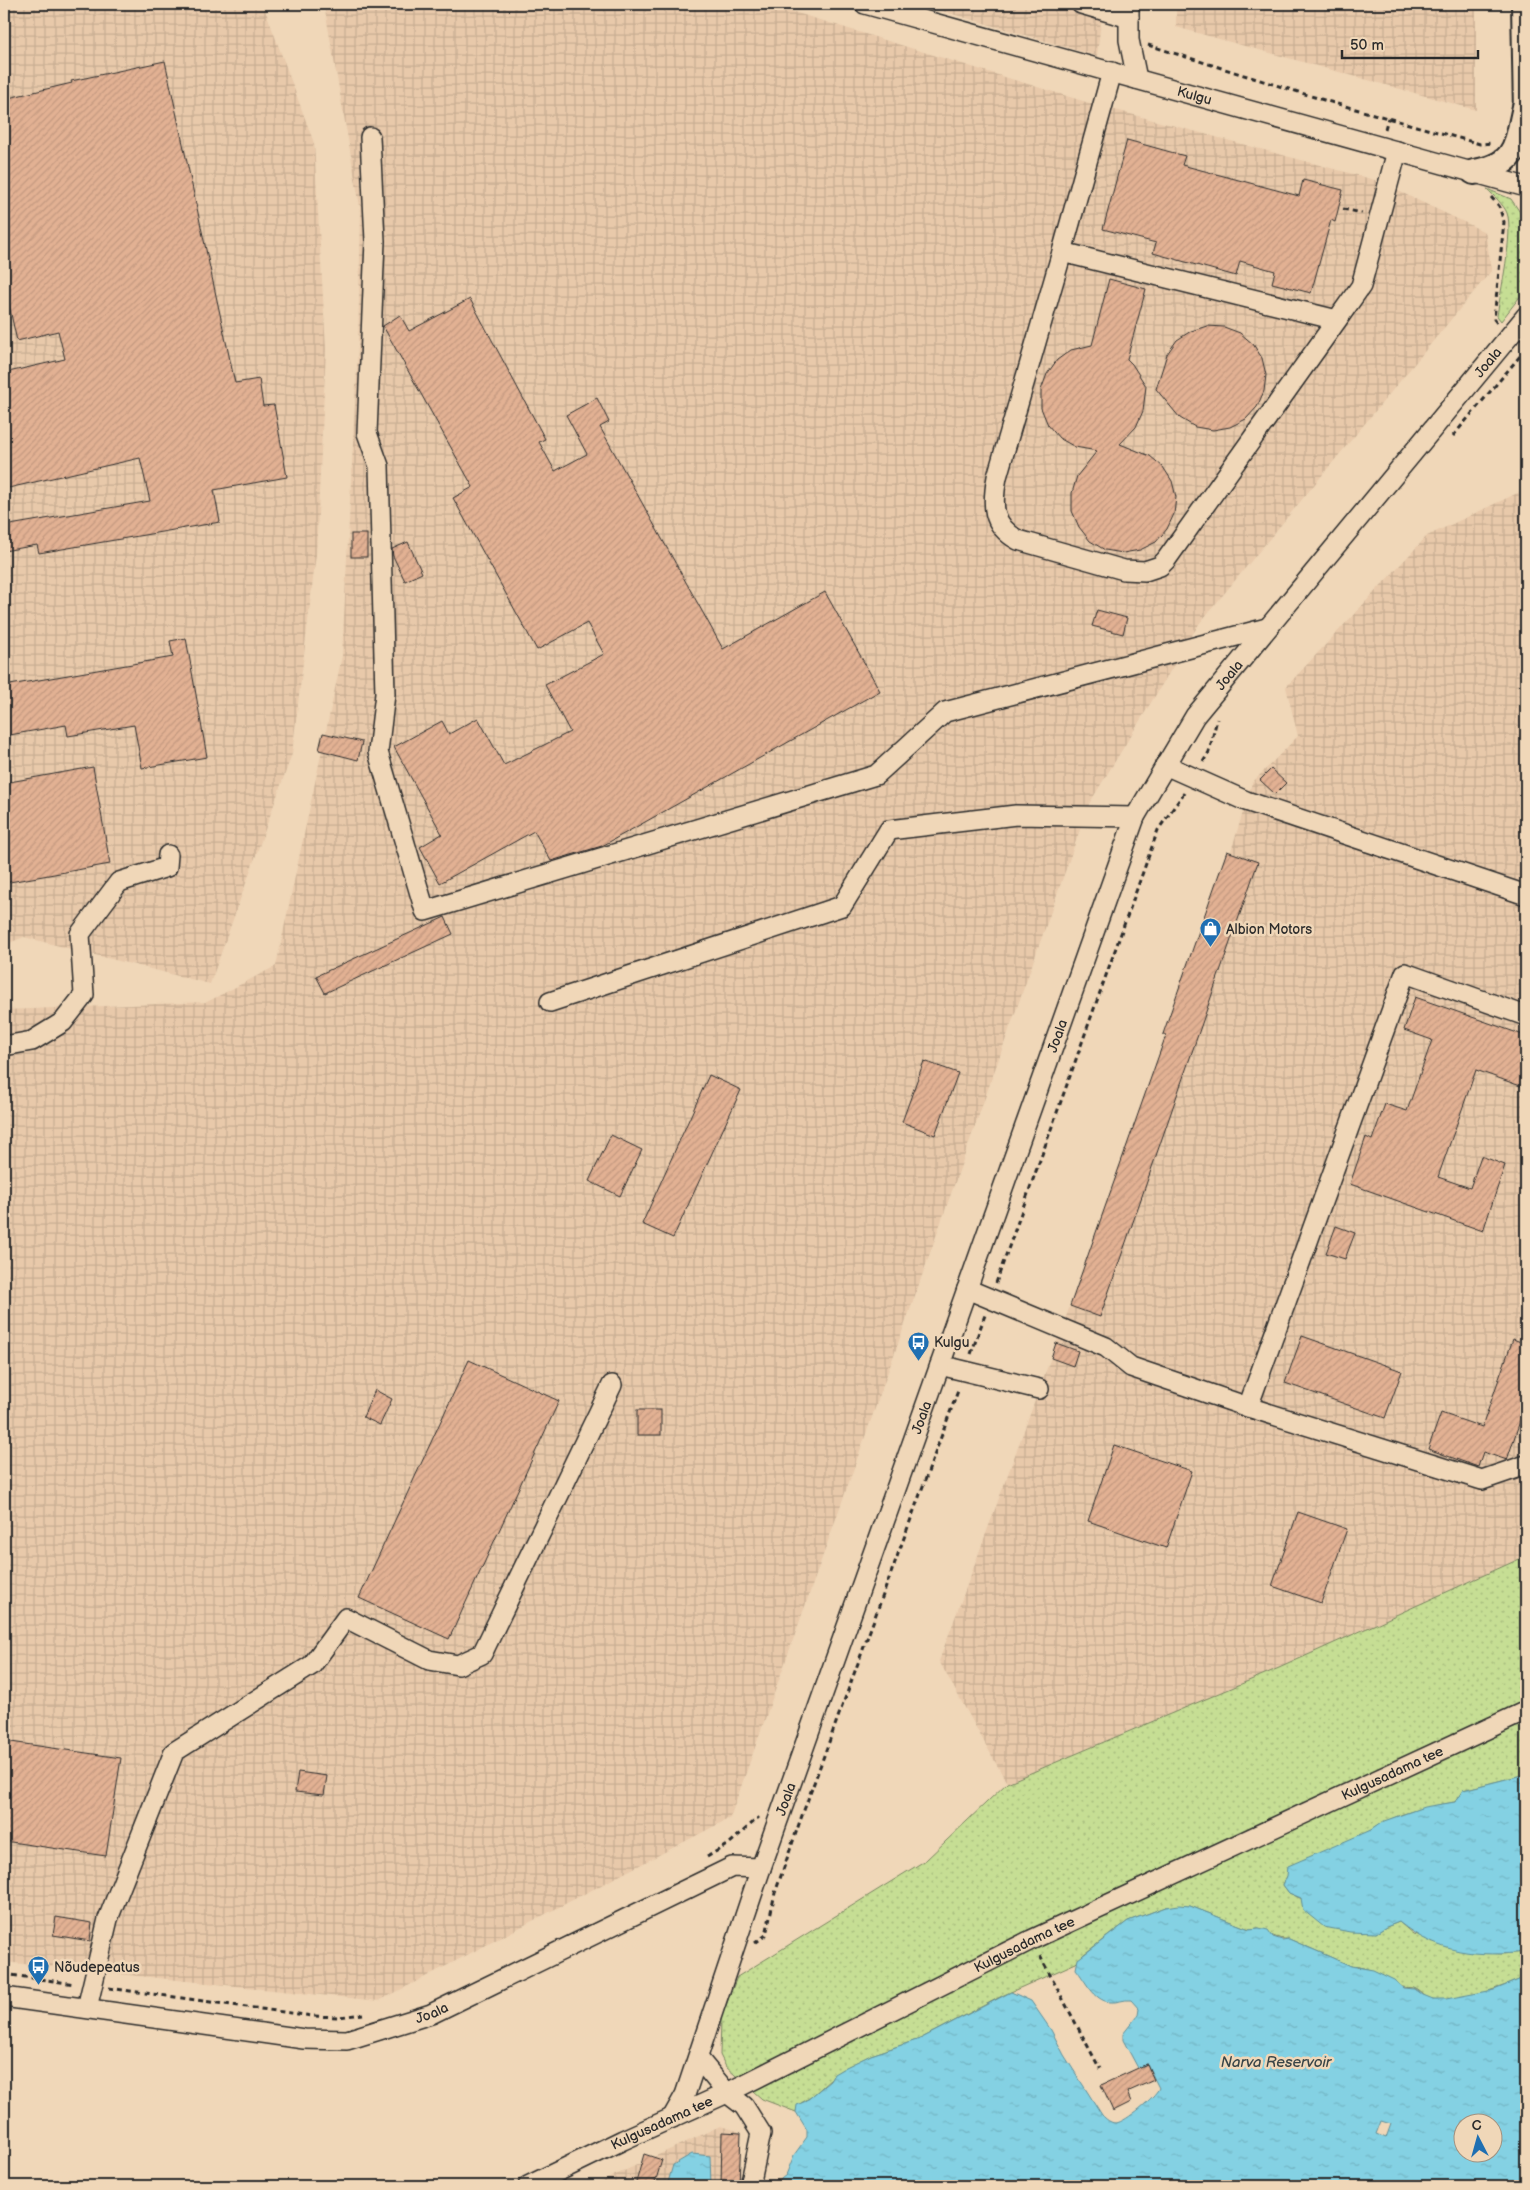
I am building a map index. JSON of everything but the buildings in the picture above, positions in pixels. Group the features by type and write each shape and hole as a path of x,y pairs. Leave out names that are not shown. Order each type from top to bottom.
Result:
{"main road":[{"path":"1474,172 1491,170 1512,155 1526,110 1524,4"}],"street":[{"name":"Kulgu","path":"865,4 1526,187"},
{"path":"1081,4 1129,11 1129,40 1137,79"},
{"path":"1112,72 998,477 994,506 996,516 1004,531 1018,540 1124,570 1145,571 1160,566 1166,560 1361,286 1397,151"},
{"path":"370,137 375,241 367,433 379,466 385,694 378,752 425,911 876,775 945,712 1267,628"},
{"path":"1062,252 1337,320"},
{"name":"Joala","path":"4,1997 304,2039 347,2040 430,2014 732,1867 761,1868 1135,817 1195,716 1526,316"},
{"path":"1165,765 1246,801 1526,895"},
{"path":"550,1002 842,906 890,830 1016,815 1135,817"},
{"path":"4,1046 32,1041 63,1022 84,995 80,934 119,882 167,867 168,855"},
{"path":"1248,1407 1405,973 1526,1016"},
{"path":"967,1289 1106,1347 1131,1367 1248,1407 1482,1480 1526,1465"},
{"path":"940,1364 1039,1390"},
{"path":"87,2008 108,1919 174,1752 312,1665 346,1618 429,1660 458,1665 482,1654 612,1385"},
{"name":"Kulgusadama tee","path":"528,2186 727,2093 1031,1940 1526,1711"},
{"path":"672,2118 685,2096 761,1868"},
{"path":"698,2058 727,2093 744,2106 760,2133 750,2186"}],"path":[{"path":"1129,40 1327,101 1480,144 1498,142"},
{"path":"1474,172 1480,144"},
{"path":"1449,441 1526,349 1494,319 1504,222 1499,206 1487,194"},
{"path":"731,1961 766,1935 775,1893 800,1821 965,1371 1158,830 1194,778 1209,752 1219,713"},
{"path":"706,1858 730,1843 767,1810 800,1821"},
{"path":"1031,1940 1100,2069"},
{"path":"4,1974 312,2016 339,2017 367,2014"}],"shaded area":[{"path":"4,4 263,4 314,143 326,349 316,554 292,754 210,984 24,937 4,945"},
{"path":"324,4 768,4 1086,102 1375,180 1485,232 1492,270 1199,624 1089,804 730,1818 379,2001 4,1962 4,1010 207,1002 276,966 342,656 358,347 361,212"},
{"path":"918,4 1103,4 1097,56"},
{"path":"1176,4 1476,4 1476,110 1176,27"},
{"path":"1526,489 1526,1556 1279,1668 1007,1783 939,1661 1070,1306 1231,851 1252,783 1298,736 1286,687 1427,536"},
{"path":"720,2126 738,2131 739,2186 592,2186"}],"green space":[{"path":"1487,189 1511,199 1526,221 1526,289 1501,321 1497,316 1508,248 1509,222 1503,207"},
{"path":"1526,1556 1526,1774 1463,1790 1455,1802 1422,1809 1390,1819 1287,1876 1283,1885 1289,1893 1376,1933 1399,1922 1413,1934 1486,1953 1526,1952 1526,1977 1466,1997 1442,2000 1432,1999 1416,1989 1403,1987 1371,1970 1351,1966 1289,1939 1273,1936 1259,1928 1249,1929 1190,1906 1166,1907 1128,1921 1084,1954 1076,1963 1004,1995 920,2039 871,2055 841,2070 811,2097 798,2105 796,2112 762,2099 726,2067 720,2055 721,2018 737,1977 926,1860 1007,1783 1279,1668"}],"water":[{"path":"1526,1774 1526,1952 1491,1954 1459,1951 1429,1941 1399,1922 1376,1933 1350,1932 1324,1927 1303,1910 1301,1898 1289,1893 1283,1885 1287,1876 1288,1866 1371,1830 1384,1821 1424,1807 1455,1802 1463,1790"},
{"name":"Narva Reservoir","path":"1190,1906 1249,1929 1259,1928 1268,1930 1273,1937 1282,1940 1289,1939 1351,1966 1373,1970 1394,1980 1403,1988 1415,1989 1433,1999 1446,1999 1494,1990 1526,1977 1526,2186 778,2186 781,2179 786,2175 794,2155 807,2137 807,2130 796,2112 797,2105 806,2101 830,2081 834,2074 871,2055 920,2039 1011,1992 1031,2001 1051,2030 1064,2055 1102,2115 1110,2122 1116,2123 1133,2114 1159,2088 1147,2064 1138,2068 1123,2040 1123,2034 1138,2015 1139,2009 1131,2000 1110,2002 1099,1998 1076,1969 1078,1959 1128,1921 1166,1907","holes":["1381,2121 1391,2124 1386,2138 1376,2134"]},
{"path":"692,2154 710,2156 711,2186 667,2186 673,2165"}],"place":[{"name":"Albion Motors","path":"1210,948"},
{"name":"Kulgu","path":"918,1361"},
{"name":"Nõudepeatus","path":"38,1986"}]}
